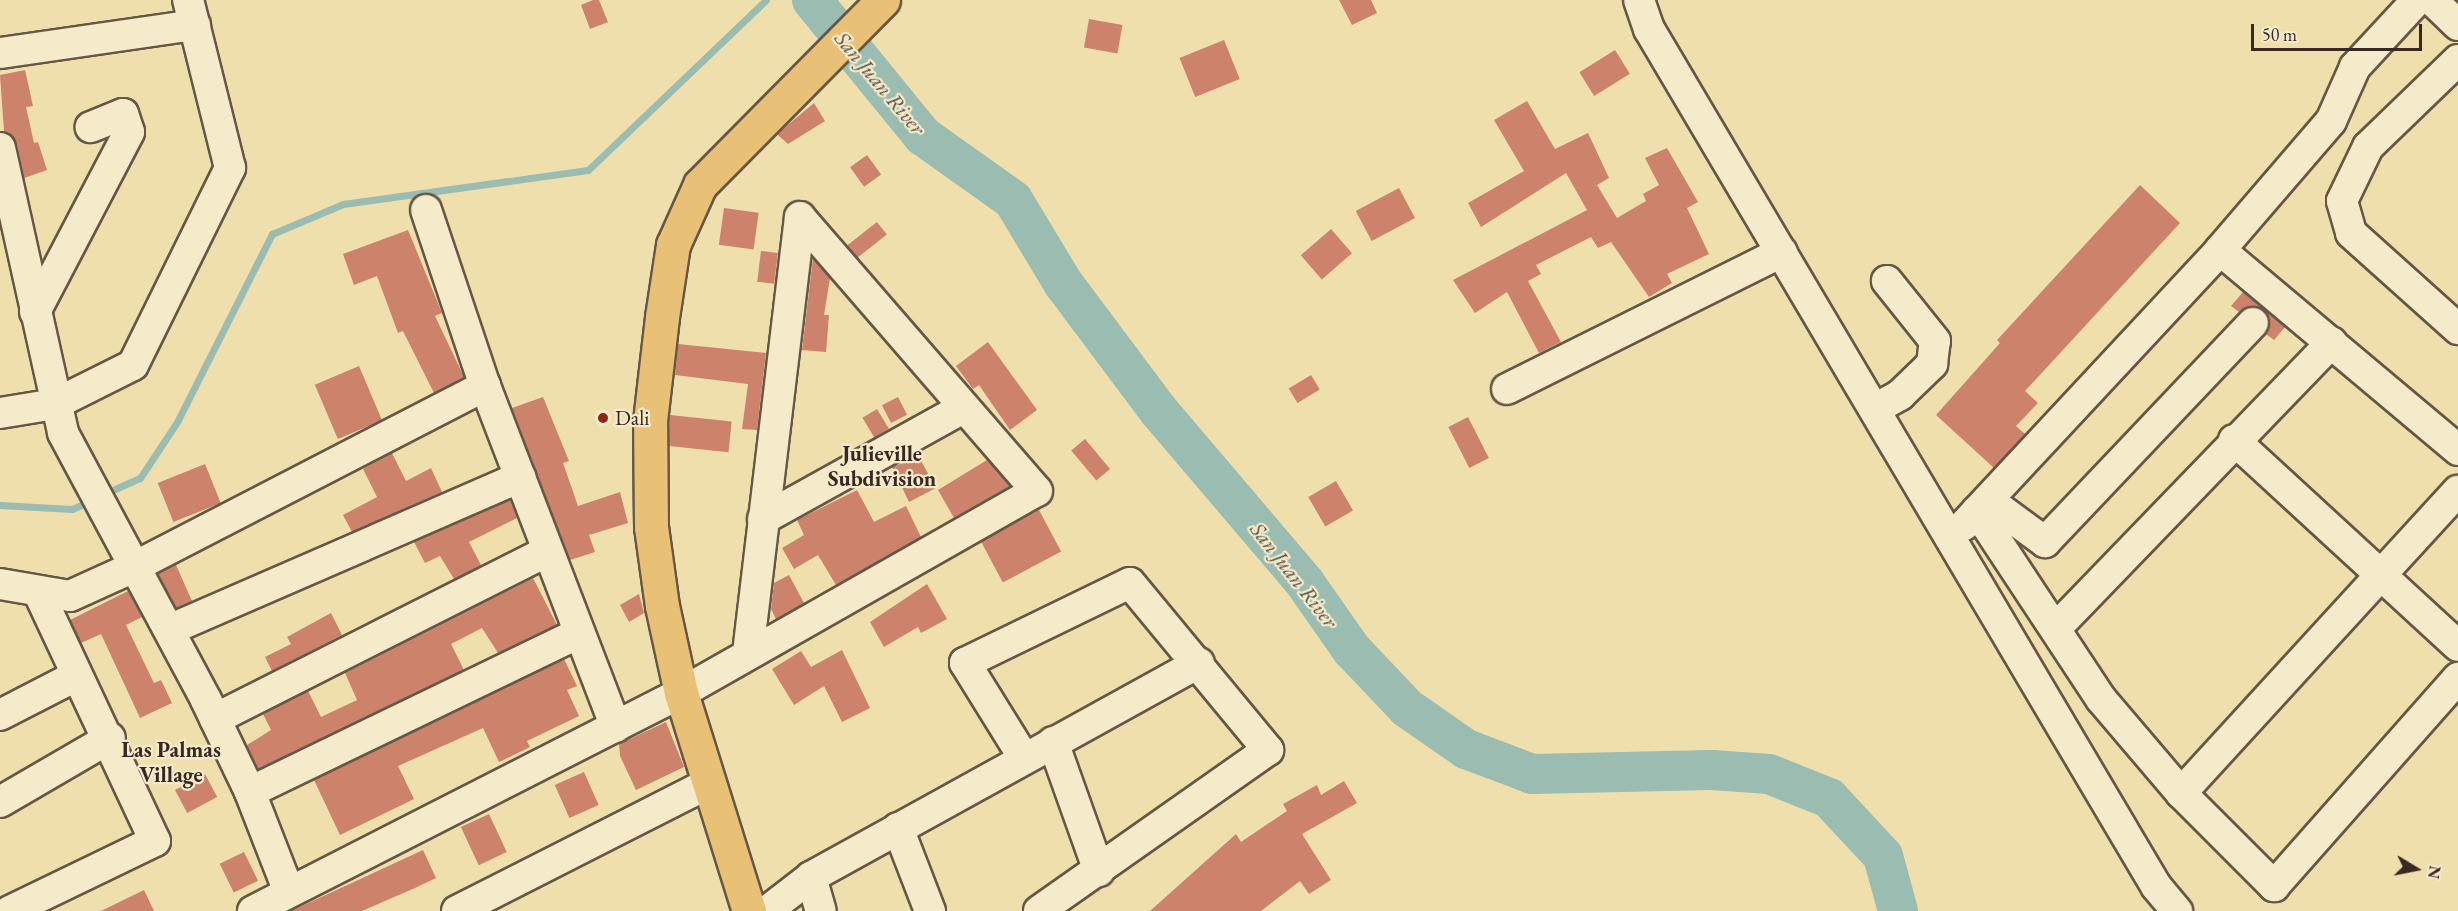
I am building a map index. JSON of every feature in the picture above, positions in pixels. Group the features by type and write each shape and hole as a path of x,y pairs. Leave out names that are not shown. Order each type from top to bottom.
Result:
{"main road":[{"path":"749,911 681,693 662,606 651,527 650,421 673,245 700,185 804,77 883,0"}],"street":[{"path":"1639,0 1649,29 2156,886 2177,911"},
{"path":"1952,538 2220,250 2331,121 2355,67 2416,0"},
{"path":"2432,0 2458,25"},
{"path":"0,53 192,12 230,168 133,365 55,404 0,413"},
{"path":"2458,60 2368,147 2342,201 2351,233 2458,329"},
{"path":"35,312 129,132 123,114 91,127"},
{"path":"2331,121 2368,147"},
{"path":"0,148 63,433 171,629 250,792 289,892"},
{"path":"426,210 485,386 616,727"},
{"path":"253,911 681,693 1037,491 800,217 748,654"},
{"path":"2220,250 2268,308 2332,342 2458,450"},
{"path":"1507,389 1782,252"},
{"path":"1875,410 1900,395 1932,364 1935,341 1887,281"},
{"path":"1983,505 2045,542 2268,308"},
{"path":"2056,628 2234,440 2332,342"},
{"path":"2,587 70,596 136,566 485,386"},
{"path":"763,519 963,408"},
{"path":"2234,440 2382,573 2458,646"},
{"path":"171,629 520,477"},
{"path":"2181,793 2458,491"},
{"path":"1983,505 2056,628 2102,699 2181,793 2274,886 2458,678"},
{"path":"215,719 547,551"},
{"path":"1024,758 965,663 1130,583 1199,663 1268,750 1040,911"},
{"path":"10,911 155,841 110,738 76,676 38,591"},
{"path":"250,792 579,633"},
{"path":"767,911 811,877 1199,663"},
{"path":"0,715 76,676"},
{"path":"0,802 110,738"},
{"path":"1053,742 1099,871"},
{"path":"457,911 709,783"},
{"path":"898,828 930,911"},
{"path":"811,877 821,911"}],"building":[{"path":"599,0 608,22 590,29 581,5"},
{"path":"1339,0 1371,0 1377,13 1352,25"},
{"path":"1089,19 1122,25 1117,53 1084,48"},
{"path":"1224,40 1240,79 1195,97 1179,58"},
{"path":"1615,50 1630,74 1594,96 1579,72"},
{"path":"25,70 33,106 26,107 34,143 38,142 47,170 24,178 17,144 4,131 0,75"},
{"path":"1527,101 1555,149 1588,133 1609,178 1597,185 1617,218 1646,201 1643,194 1659,185 1645,158 1667,148 1698,202 1687,208 1709,254 1667,274 1672,283 1649,297 1611,242 1598,248 1591,237 1536,265 1541,274 1528,281 1561,342 1539,353 1507,292 1475,313 1453,280 1587,210 1566,173 1481,227 1468,203 1524,171 1494,120"},
{"path":"814,103 825,121 788,144 777,134"},
{"path":"867,155 881,174 864,187 850,167"},
{"path":"2140,185 2180,223 2025,391 2038,403 2016,426 2025,434 1994,468 1936,415 2000,343 1997,340"},
{"path":"1399,188 1415,218 1372,241 1356,211"},
{"path":"724,208 759,213 754,250 719,245"},
{"path":"877,222 887,235 857,258 847,245"},
{"path":"1331,229 1352,253 1322,279 1301,255"},
{"path":"408,230 442,313 435,316 464,377 434,393 403,331 398,333 377,276 354,285 343,254"},
{"path":"761,251 778,253 774,284 757,282"},
{"path":"813,258 830,278 824,315 829,315 826,352 802,350"},
{"path":"2243,292 2285,327 2274,340 2266,334 2270,319 2264,310 2249,306 2239,312 2231,306"},
{"path":"988,342 1037,410 1010,430 979,385 973,389 956,366"},
{"path":"678,344 766,353 757,430 742,429 748,384 675,375"},
{"path":"359,366 382,420 338,439 315,385"},
{"path":"1311,375 1320,390 1297,403 1289,388"},
{"path":"543,397 569,461 563,463 578,506 620,492 628,523 589,535 595,552 570,560 512,408"},
{"path":"898,397 907,415 891,423 882,405"},
{"path":"877,409 889,429 874,437 862,418"},
{"path":"670,415 732,421 728,452 667,446"},
{"path":"1468,417 1489,458 1469,468 1448,427"},
{"path":"1085,439 1110,469 1096,480 1071,451"},
{"path":"392,453 406,481 431,468 442,492 352,532 343,515 377,497 363,469"},
{"path":"919,457 936,488 909,502 892,467"},
{"path":"987,460 1010,486 954,518 938,490"},
{"path":"205,464 221,503 173,522 158,483"},
{"path":"1336,481 1353,510 1325,526 1308,497"},
{"path":"857,490 874,522 906,506 921,537 836,585 818,555 794,569 782,548 804,535 797,520"},
{"path":"510,500 517,518 469,542 481,565 454,579 440,556 425,563 414,542"},
{"path":"1039,510 1061,551 1003,582 981,541"},
{"path":"176,565 192,601 176,608 158,574"},
{"path":"789,575 804,603 776,619 771,609 774,583"},
{"path":"533,578 557,625 498,653 482,628 451,644 464,670 258,769 247,745 271,730 263,714 308,691 321,717 357,700 345,673"},
{"path":"927,584 947,619 921,633 918,627 884,647 870,622"},
{"path":"128,591 142,617 126,625 154,683 161,680 172,703 140,718 101,634 81,643 70,620"},
{"path":"639,594 644,613 629,622 620,605"},
{"path":"331,613 342,635 272,671 265,657 291,644 287,637"},
{"path":"842,650 870,708 842,722 824,686 794,705 772,669 801,651 811,667"},
{"path":"564,659 577,686 567,690 579,716 527,741 530,747 499,762 483,728 398,766 414,799 340,835 314,780"},
{"path":"666,722 684,767 636,790 620,756 619,744"},
{"path":"584,772 599,805 569,818 555,785"},
{"path":"205,774 217,797 187,813 175,790"},
{"path":"1344,781 1357,803 1302,834 1331,880 1309,894 1300,881 1261,911 1150,911 1236,834 1241,842 1287,811 1283,804 1317,785 1321,795"},
{"path":"489,814 507,852 479,865 461,827"},
{"path":"423,850 436,878 415,888 362,911 291,911"},
{"path":"244,852 258,881 234,893 220,864"},
{"path":"144,890 154,911 101,911"}],"waterway":[{"path":"115,489 140,478 177,422 272,234 343,204 588,170 766,0"},
{"name":"San Juan River","path":"812,0 923,136 1013,200 1063,283 1158,410 1305,583 1352,650 1407,708 1466,749 1532,774 1712,770 1769,774 1829,798 1883,856 1898,911"},
{"path":"0,505 72,509 81,505"}],"place":[{"name":"Dali","path":"603,418"}],"district":[{"name":"Julieville Subdivision","path":"882,466"},
{"name":"Las Palmas Village","path":"171,762"}]}
